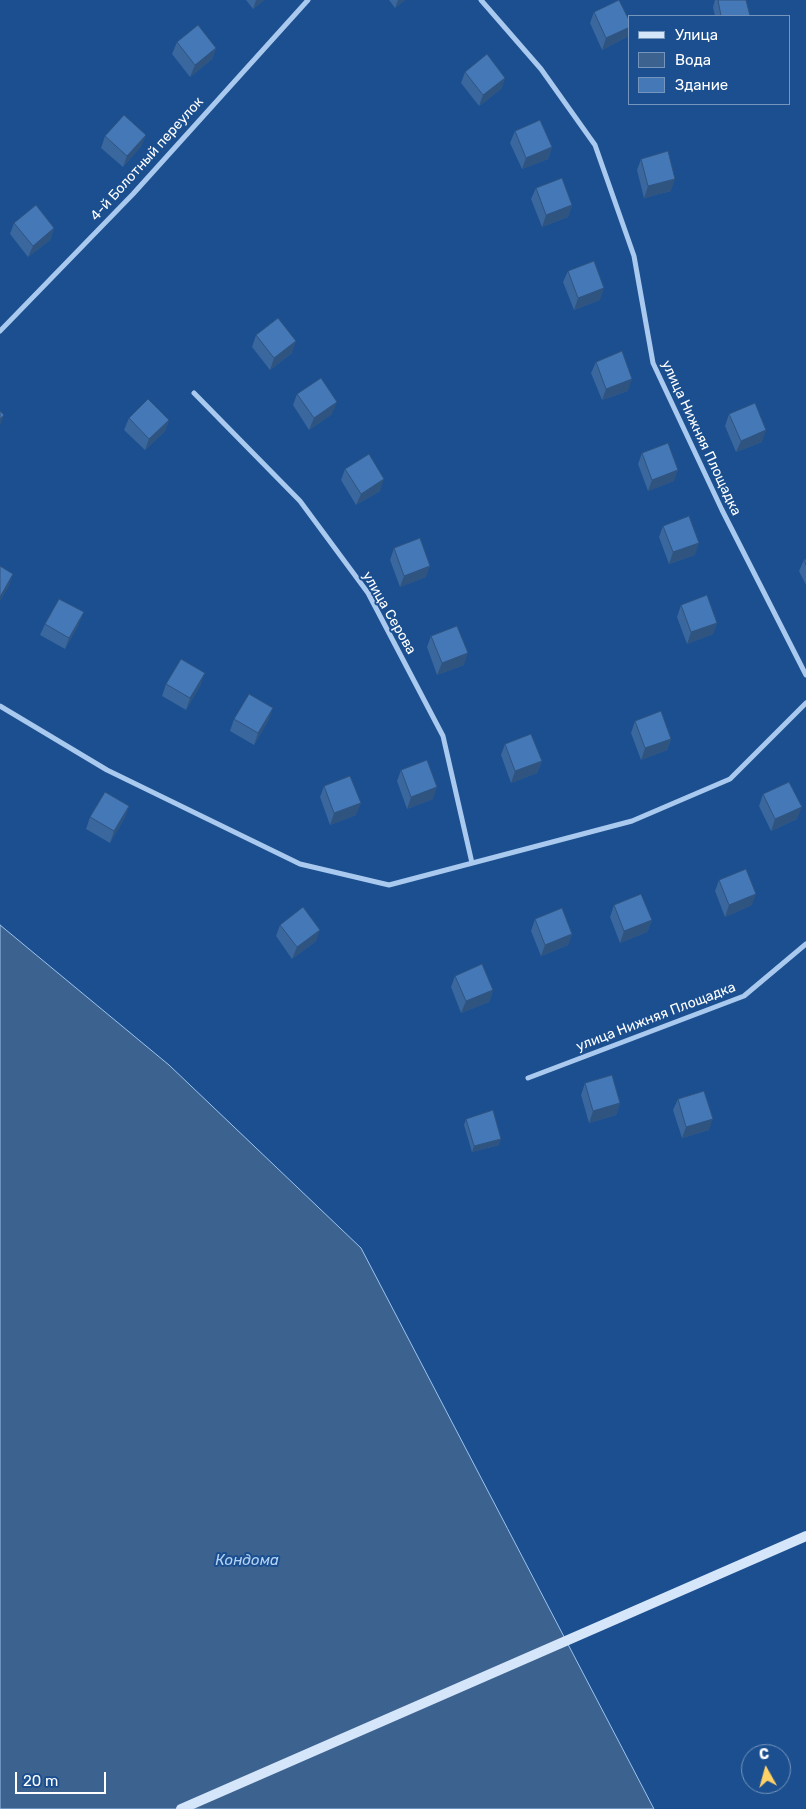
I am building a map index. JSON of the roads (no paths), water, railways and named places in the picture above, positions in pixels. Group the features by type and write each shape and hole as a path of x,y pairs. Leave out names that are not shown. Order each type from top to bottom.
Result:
{"main road":[{"path":"181,1809 806,1536"}],"street":[{"name":"4-й Болотный переулок","path":"0,331 133,194 308,0"},
{"name":"улица Нижняя Площадка","path":"482,0 541,70 595,145 634,256 653,363 722,510 806,675"},
{"name":"улица Серова","path":"194,393 300,501 368,593 444,736 472,862"},
{"path":"0,706 106,770 300,864 389,885 632,821 730,779 806,703"},
{"name":"улица Нижняя Площадка","path":"528,1078 744,996 806,944"}],"water":[{"name":"Кондома","path":"0,925 169,1065 361,1248 654,1809 0,1809"}]}
